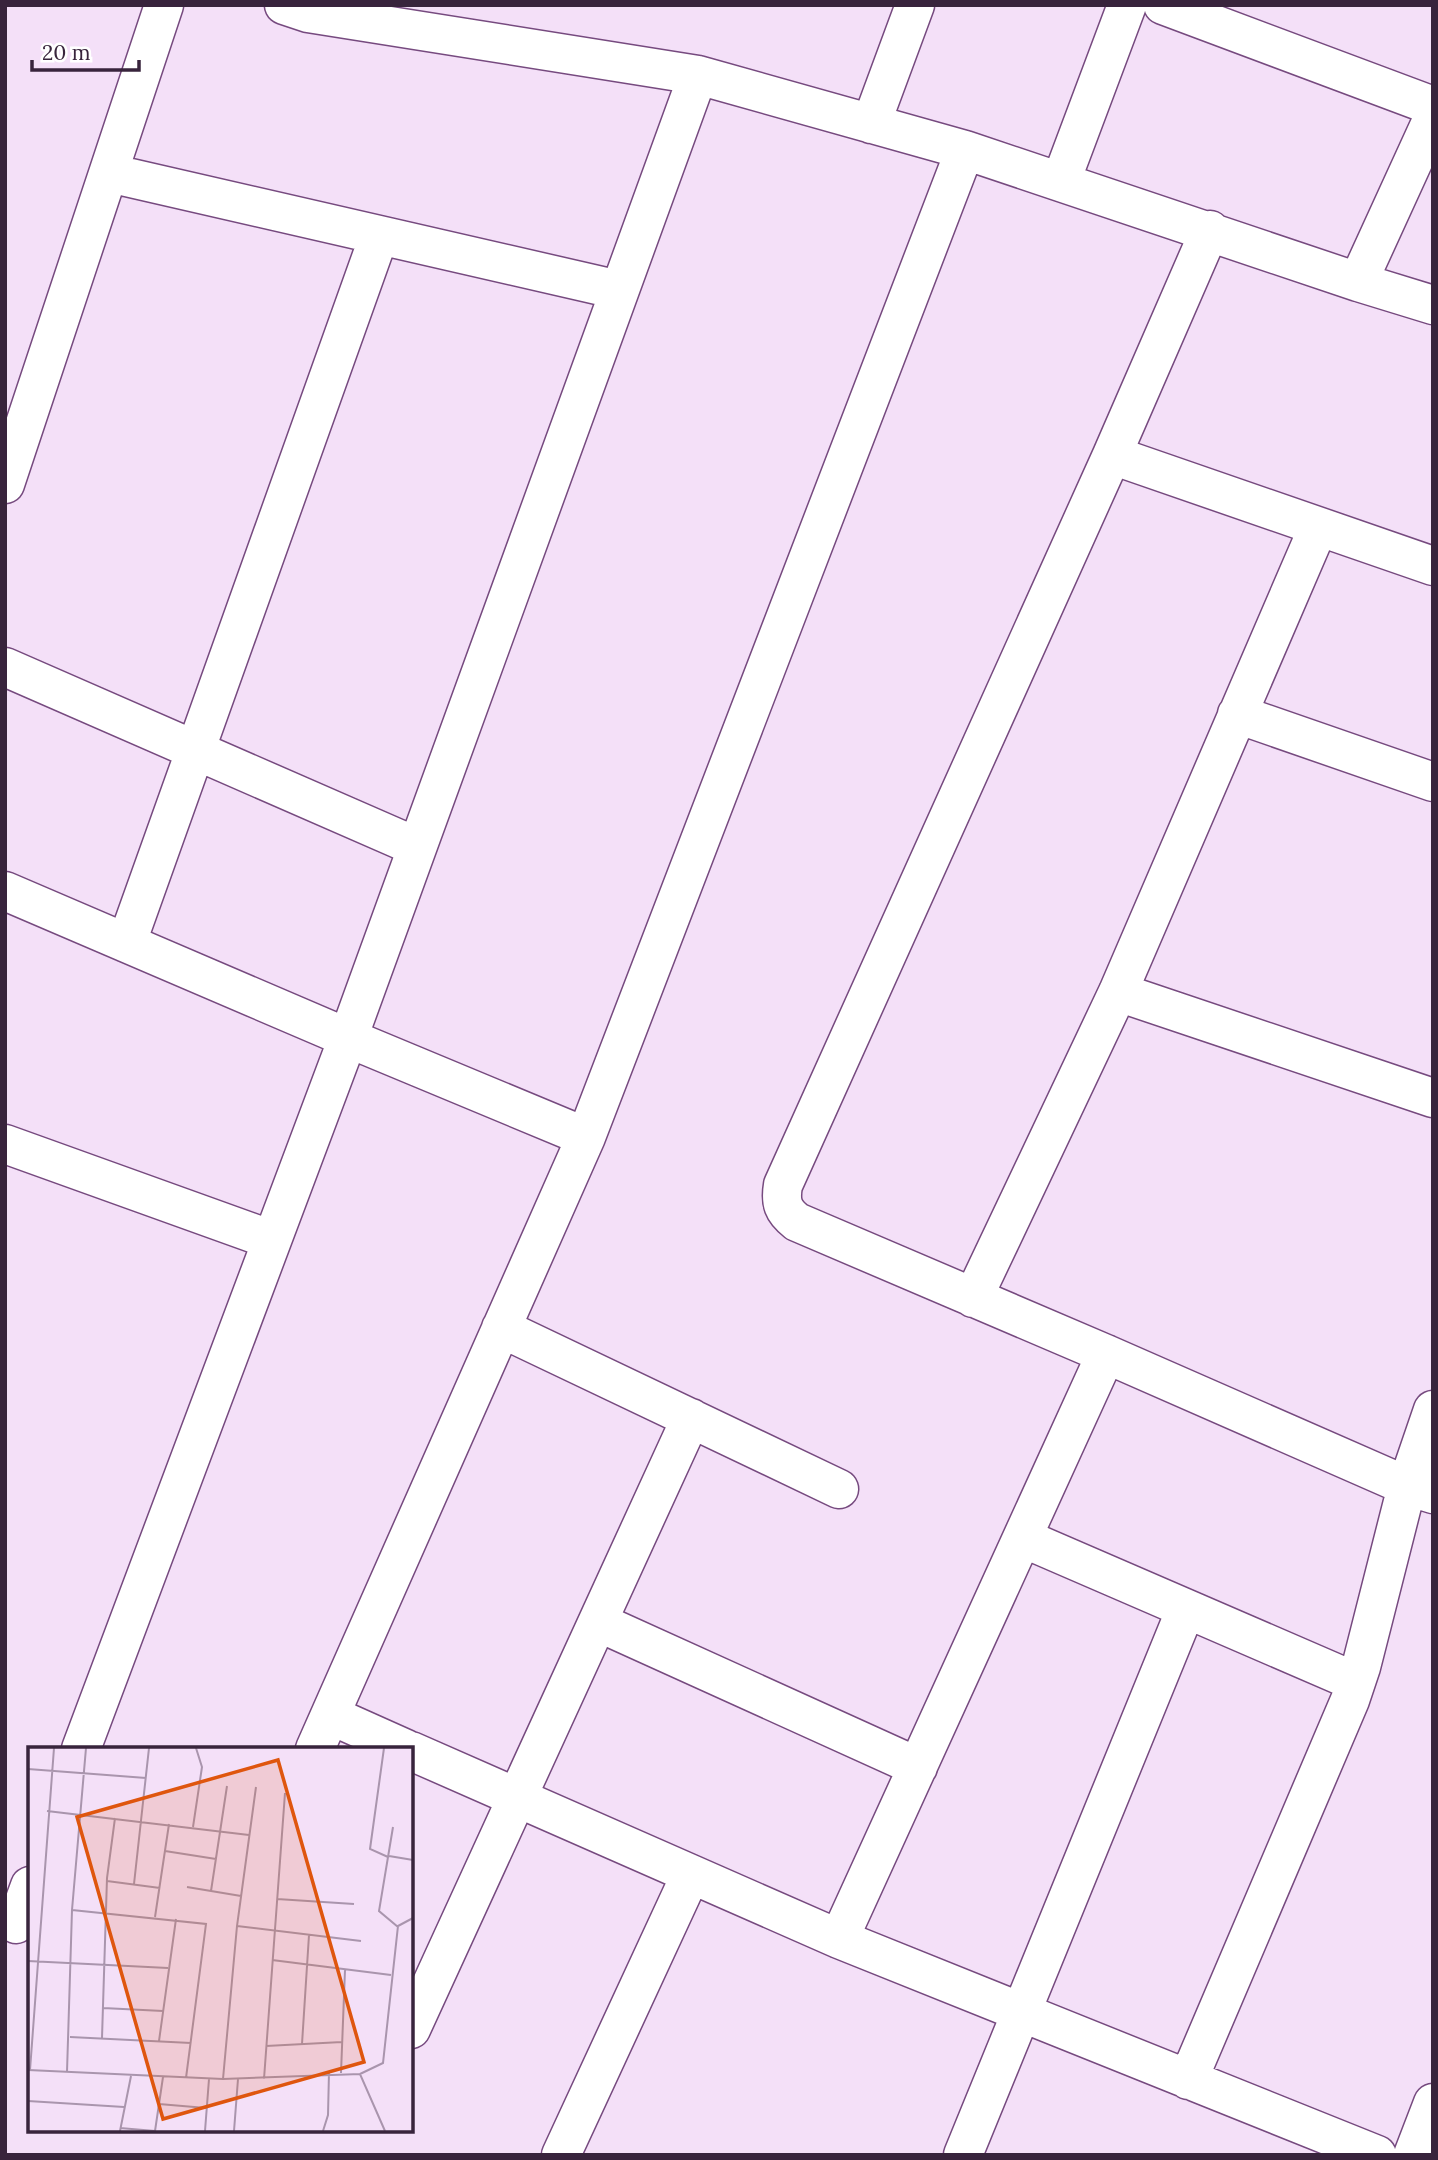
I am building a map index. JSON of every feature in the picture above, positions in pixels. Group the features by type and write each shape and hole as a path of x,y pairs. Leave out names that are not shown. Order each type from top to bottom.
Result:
{"street":[{"path":"5,484 164,5"},
{"path":"285,5 308,13 698,75 965,150 1433,305"},
{"path":"871,124 915,5"},
{"path":"1061,181 1127,5"},
{"path":"1163,5 1433,106"},
{"path":"82,1747 348,1038 698,75"},
{"path":"1358,282 1433,118"},
{"path":"396,1747 322,1732 586,1137 965,150"},
{"path":"109,173 620,290"},
{"path":"1210,230 1112,455 783,1185 780,1199 785,1213 797,1222 1420,1490"},
{"path":"127,942 379,236"},
{"path":"1112,455 1433,566"},
{"path":"973,1298 1118,992 1318,528"},
{"path":"5,667 417,847"},
{"path":"1237,714 1433,782"},
{"path":"5,891 586,1137"},
{"path":"1118,992 1433,1098"},
{"path":"5,1144 272,1240"},
{"path":"502,1328 839,1489"},
{"path":"839,1939 1106,1354"},
{"path":"1188,2080 1345,1713 1420,1490 1433,1410"},
{"path":"413,2025 691,1418"},
{"path":"1023,1538 1356,1682"},
{"path":"963,2155 1186,1609"},
{"path":"598,1622 918,1767"},
{"path":"413,1752 839,1939 1377,2155"},
{"path":"561,2155 691,1874"},
{"path":"16,1924 28,1891"},
{"path":"1413,2155 1433,2103"}]}
